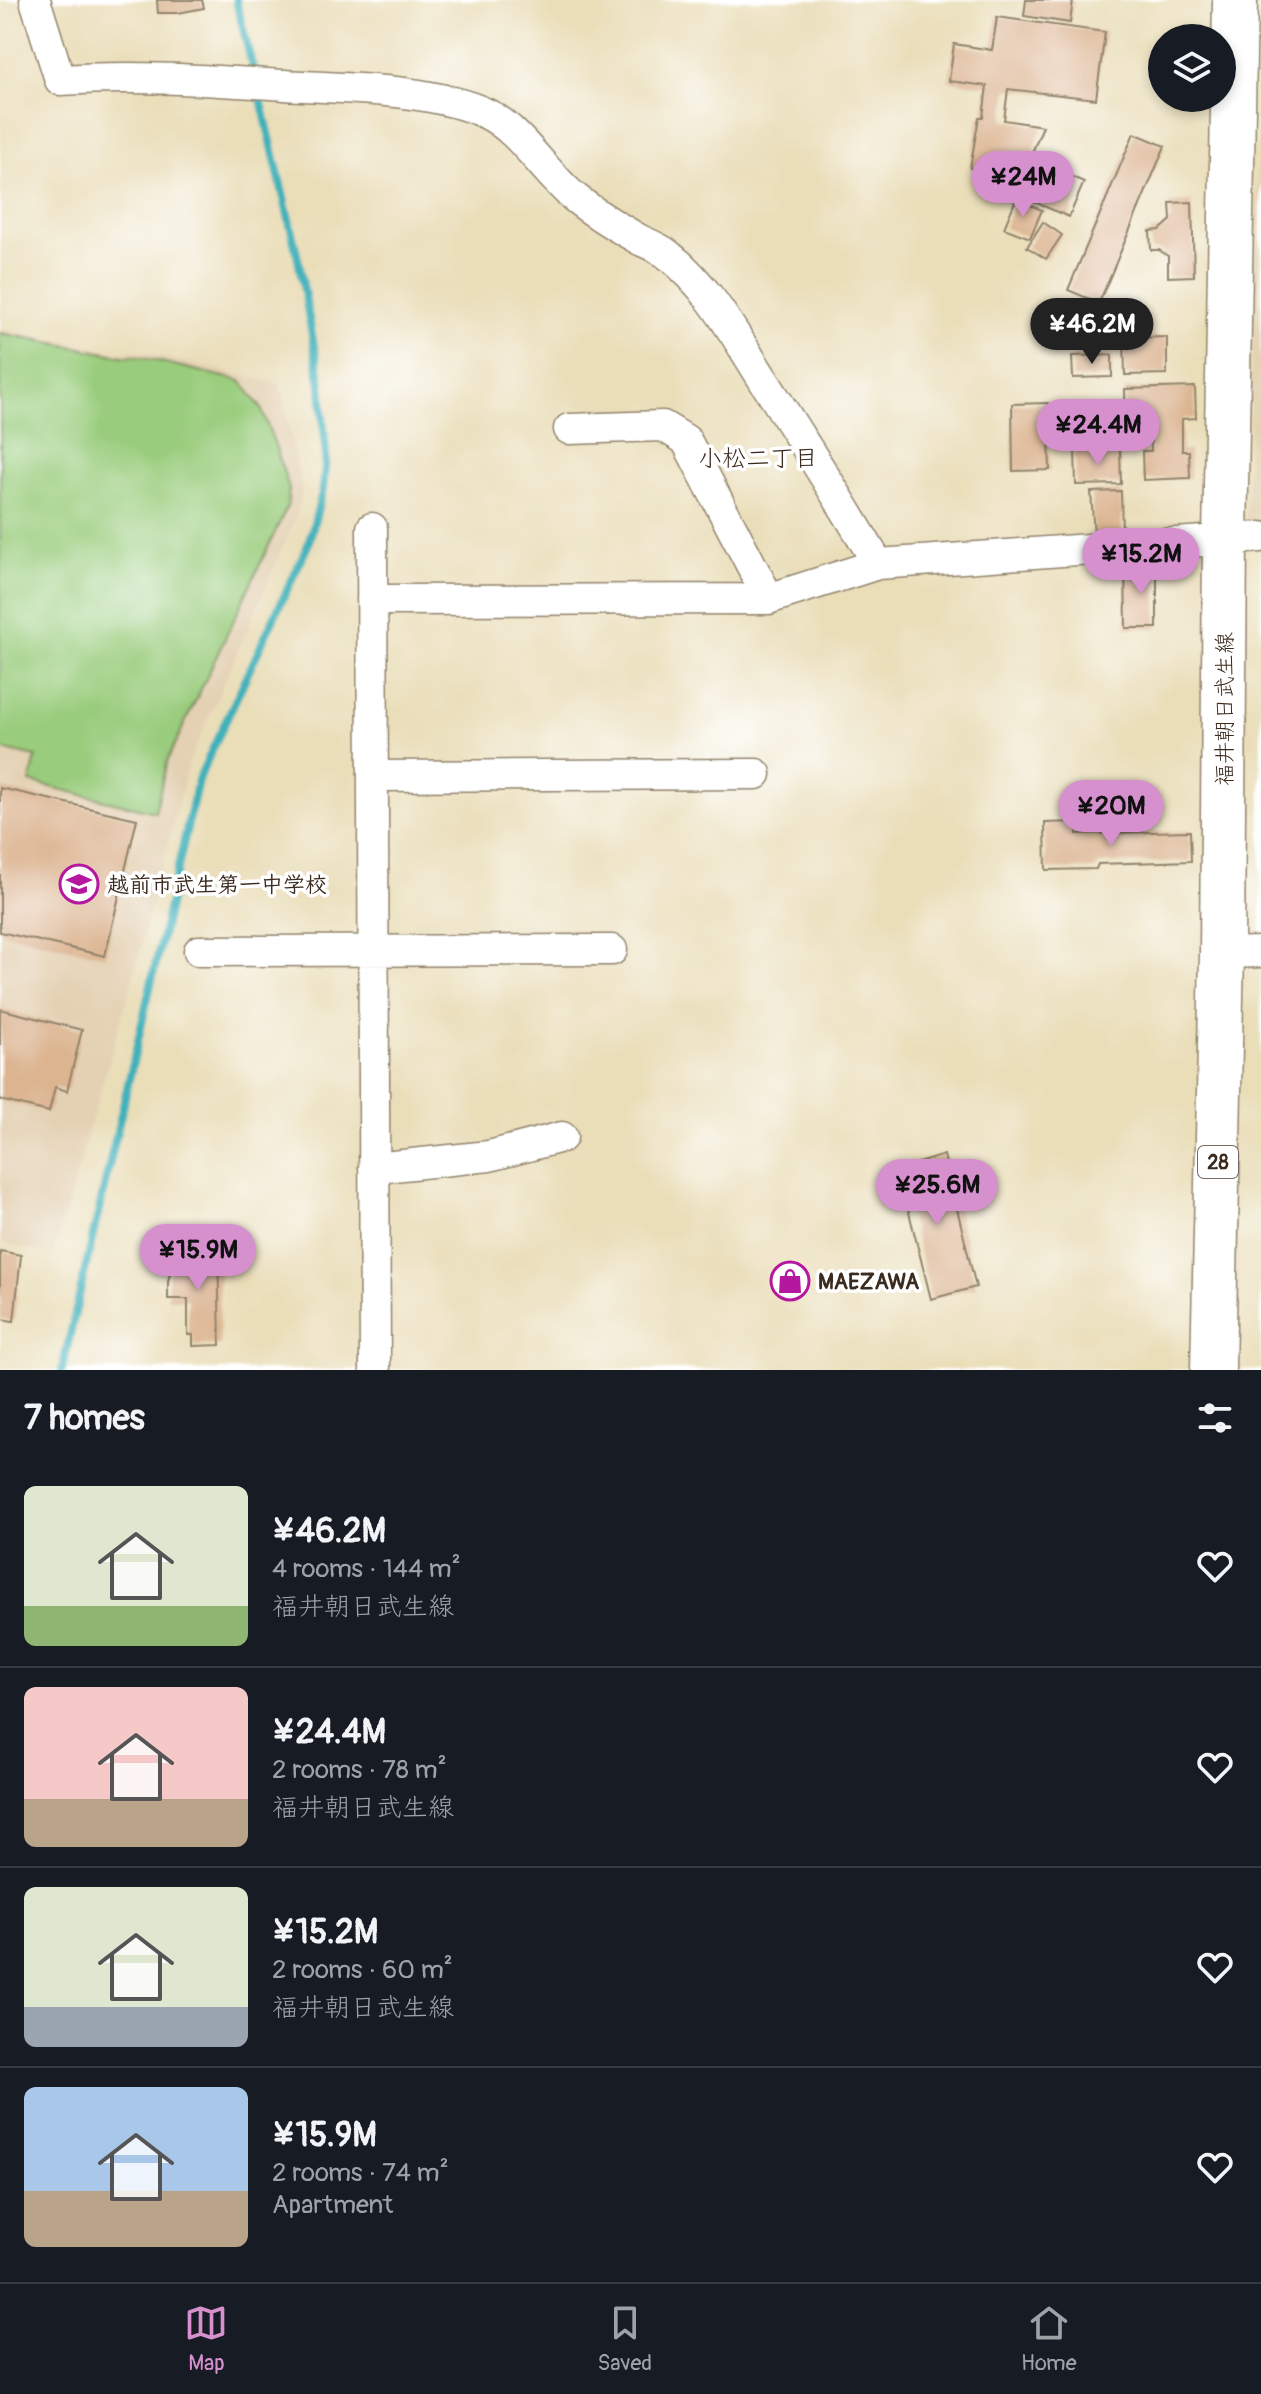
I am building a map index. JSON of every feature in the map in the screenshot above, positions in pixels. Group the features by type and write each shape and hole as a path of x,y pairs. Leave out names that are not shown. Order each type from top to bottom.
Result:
{"main road":[{"name":"福井朝日武生線","path":"1213,1370 1242,952 1243,538 1235,0"}],"street":[{"path":"35,0 60,80 112,76 365,90 447,101 490,115 508,127 573,196 604,219 666,253 695,281 735,336 878,564"},
{"path":"569,429 663,426 686,440 769,599"},
{"path":"372,528 375,1370"},
{"path":"372,600 769,599 878,564 1243,538"},
{"path":"373,776 756,774"},
{"path":"199,951 612,950"},
{"path":"374,1168 489,1156 562,1137"}],"shaded area":[{"path":"1261,80 1261,527 1246,527"},
{"name":"越前市武生第一中学校","path":"0,329 124,353 132,350 280,384 302,490 291,529 189,763 125,1006 53,1255 0,1242"}],"green space":[{"name":"越前市武生第一中学校","path":"0,333 127,357 131,355 241,381 261,408 275,445 289,489 287,507 167,761 155,812 30,782 36,757 0,749"}],"building":[{"path":"157,0 202,0 204,8 158,13"},
{"path":"1026,0 1073,0 1070,23 1024,16"},
{"path":"997,17 1105,32 1096,99 1008,89 1004,120 1043,126 1022,177 970,168 987,86 949,81 954,44 992,50"},
{"path":"1134,133 1165,146 1099,303 1068,290"},
{"path":"1049,167 1084,182 1069,217 1034,202"},
{"path":"1016,199 1042,210 1030,238 1004,228"},
{"path":"1192,202 1194,276 1168,277 1168,256 1159,250 1151,250 1150,231 1160,230 1171,220 1170,203"},
{"path":"1043,222 1062,235 1046,259 1027,247"},
{"path":"1167,337 1167,374 1125,375 1124,338"},
{"path":"1112,355 1112,377 1073,378 1072,356"},
{"path":"1195,387 1196,418 1182,419 1182,451 1189,451 1190,478 1143,480 1142,451 1151,451 1150,420 1143,421 1144,429 1126,429 1125,389"},
{"path":"1048,403 1050,470 1013,471 1012,404"},
{"path":"1120,449 1121,484 1076,485 1075,450"},
{"path":"1121,491 1122,535 1094,536 1091,492"},
{"path":"1157,564 1157,628 1126,628 1125,565"},
{"name":"越前市武生第一中学校","path":"0,788 137,819 105,956 0,932"},
{"path":"1077,822 1077,834 1190,831 1191,861 1098,864 1096,869 1046,870 1045,823"},
{"path":"0,1009 82,1030 67,1091 55,1087 49,1112 0,1100"},
{"path":"944,1155 976,1287 931,1299 898,1169"},
{"path":"218,1247 220,1345 193,1346 193,1335 188,1335 188,1299 168,1299 168,1281 176,1252 186,1252 186,1248"},
{"path":"0,1251 21,1255 14,1321 0,1319"}],"waterway":[{"path":"236,0 255,77"},
{"path":"62,1370 198,780 308,545 323,489 326,457 321,385 299,263 259,90"}],"place":[{"name":"越前市武生第一中学校","path":"79,884"},
{"name":"MAEZAWA","path":"790,1281"}],"district":[{"name":"小松二丁目","path":"758,458"}]}
